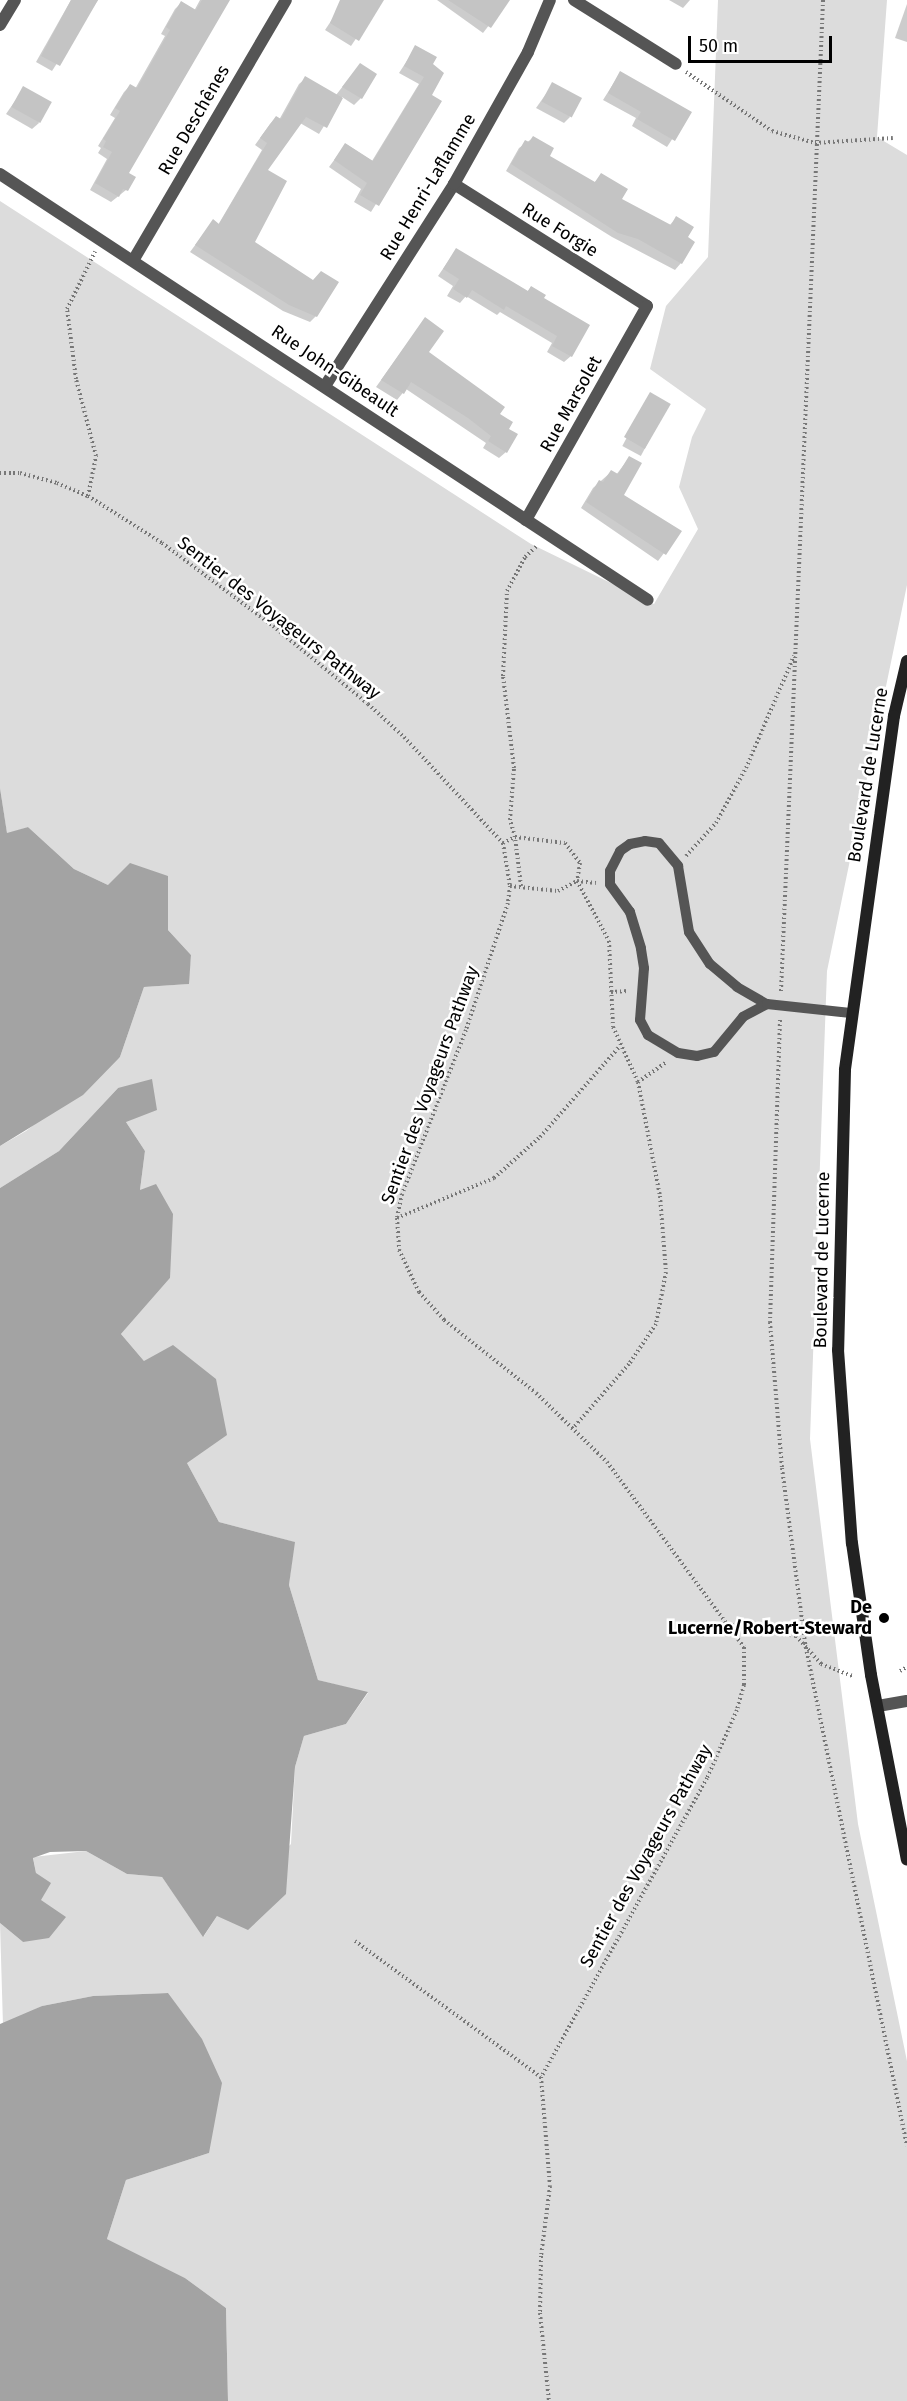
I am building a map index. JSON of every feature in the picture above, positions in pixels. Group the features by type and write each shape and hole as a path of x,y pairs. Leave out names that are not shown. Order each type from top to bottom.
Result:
{"main road":[{"name":"Boulevard de Lucerne","path":"907,661 894,716 851,1013 845,1070 838,1350 852,1543 878,1706 907,1860"}],"street":[{"path":"0,25 15,0"},
{"name":"Rue Deschênes","path":"134,259 286,0"},
{"name":"Rue Henri-Laflamme","path":"326,386 454,184 528,52 550,0"},
{"path":"574,0 676,64"},
{"name":"Rue John-Gibeault","path":"0,174 134,259 648,600"},
{"name":"Rue Forgie","path":"454,184 647,306"},
{"name":"Rue Marsolet","path":"526,520 647,306"},
{"path":"878,1706 907,1701"}],"lane":[{"path":"767,1004 743,1017 714,1052 697,1056 678,1053 648,1035 640,1020 644,968 641,948 630,912 610,884 614,862 630,844 659,843 678,866 684,913 699,948 722,976 767,1004 851,1013"}],"path":[{"path":"823,0 815,143 780,1005 770,1322 782,1468 805,1643 907,2146"},
{"path":"676,64 700,84 772,131 815,143 893,138"},
{"path":"88,496 96,456 76,380 68,309 102,238"},
{"name":"Sentier des Voyageurs Pathway","path":"0,473 48,480 88,496 162,543 273,626 368,704 404,737 503,843 510,885 495,947 402,1194 397,1218 399,1250 419,1292 444,1320 574,1427 637,1500 731,1625 744,1647 746,1665 739,1701 725,1739 541,2077"},
{"path":"521,886 515,837 510,820 514,768 503,676 507,591 525,557 549,535"},
{"path":"678,866 716,823 746,768 795,654"},
{"path":"503,843 515,837 565,843 580,863 577,881 609,941 612,960 610,1007 619,1047 633,1066 638,1082 660,1196 666,1272 656,1324 629,1364 574,1427"},
{"path":"510,885 558,891 577,881 610,884"},
{"path":"397,1218 494,1178 540,1137 619,1047"},
{"path":"638,1082 678,1053"},
{"path":"731,1625 792,1634 805,1643 821,1664 853,1676"},
{"path":"900,1671 907,1667"},
{"path":"355,1941 541,2077 550,2186 541,2256 540,2313 549,2401"}],"shaded area":[{"path":"718,0 887,0 877,137 907,155 907,585 827,971 810,1439 858,1824 907,2061 907,2401 228,2401 226,2308 185,2278 107,2239 126,2180 209,2153 168,1993 93,1996 42,2006 3,2026 0,1923 23,1942 41,1900 33,1857 86,1851 127,1874 162,1877 204,1936 217,1916 291,1844 295,1767 304,1736 346,1724 368,1693 318,1680 289,1585 294,1542 219,1522 187,1463 144,1361 121,1334 170,1278 140,1190 145,1151 126,1122 118,1088 59,1151 0,1188 0,1146 26,1131 120,1057 144,987 188,984 191,955 168,930 108,885 74,869 28,827 7,834 0,788 0,201 531,544 654,604 698,529 679,487 692,437 706,409 650,369 666,306 708,257"},
{"path":"0,788 7,833 28,827 74,869 108,885 130,863 168,876 168,930 191,955 189,984 144,987 120,1057 83,1095 0,1146"},
{"path":"152,1079 157,1110 126,1122 145,1151 140,1190 156,1184 173,1214 170,1278 121,1334 144,1361 173,1345 216,1379 227,1435 187,1463 219,1522 295,1542 289,1585 318,1680 368,1692 346,1724 304,1736 295,1767 286,1894 248,1930 217,1916 203,1937 162,1877 127,1874 86,1851 50,1852 33,1858 36,1873 51,1883 41,1900 66,1917 49,1938 23,1942 0,1923 0,1188 59,1151 118,1088"},
{"path":"168,1993 202,2039 222,2083 209,2153 126,2180 107,2239 185,2278 226,2308 228,2401 0,2401 0,2024 42,2006 93,1996"}],"building":[{"path":"71,0 98,0 60,66 41,56"},
{"path":"202,0 230,0 129,173 136,177 128,191 123,189 119,197 95,183 112,152 103,147 106,141 103,139 120,111 115,108 130,84 137,88 170,30 166,27 181,1 196,10"},
{"path":"340,0 384,0 359,41 330,23"},
{"path":"448,0 510,0 491,28"},
{"path":"415,45 437,57 433,64 444,73 432,95 442,101 379,206 360,195 367,183 334,160 345,143 373,161 424,77 404,66"},
{"path":"360,63 377,74 362,99 342,87"},
{"path":"620,71 692,112 675,141 637,119 641,112 608,93"},
{"path":"305,76 343,98 327,128 306,117 268,170 287,181 255,242 313,280 321,271 339,282 317,317 289,305 195,245 213,219 219,224 267,143 260,138 276,116 281,119"},
{"path":"552,82 582,98 572,117 542,101"},
{"path":"23,86 52,102 40,123 11,107"},
{"path":"533,136 554,148 550,156 595,182 601,173 628,189 622,199 671,225 676,216 694,227 688,237 695,242 682,264 638,239 618,233 511,164 525,140 529,142"},
{"path":"456,248 528,291 531,286 546,295 544,298 590,325 572,357 552,346 557,336 506,306 504,310 472,290 467,298 453,289 459,279 443,269"},
{"path":"425,317 444,331 429,352 505,407 500,414 513,422 509,429 518,434 507,453 488,441 491,436 468,418 411,382 404,394 381,380"},
{"path":"650,392 671,404 645,449 624,437"},
{"path":"629,456 642,463 624,495 682,531 666,555 586,502 599,480 603,482 611,470 618,474"}],"place":[{"name":"De Lucerne/Robert-Steward","path":"884,1618"}]}
